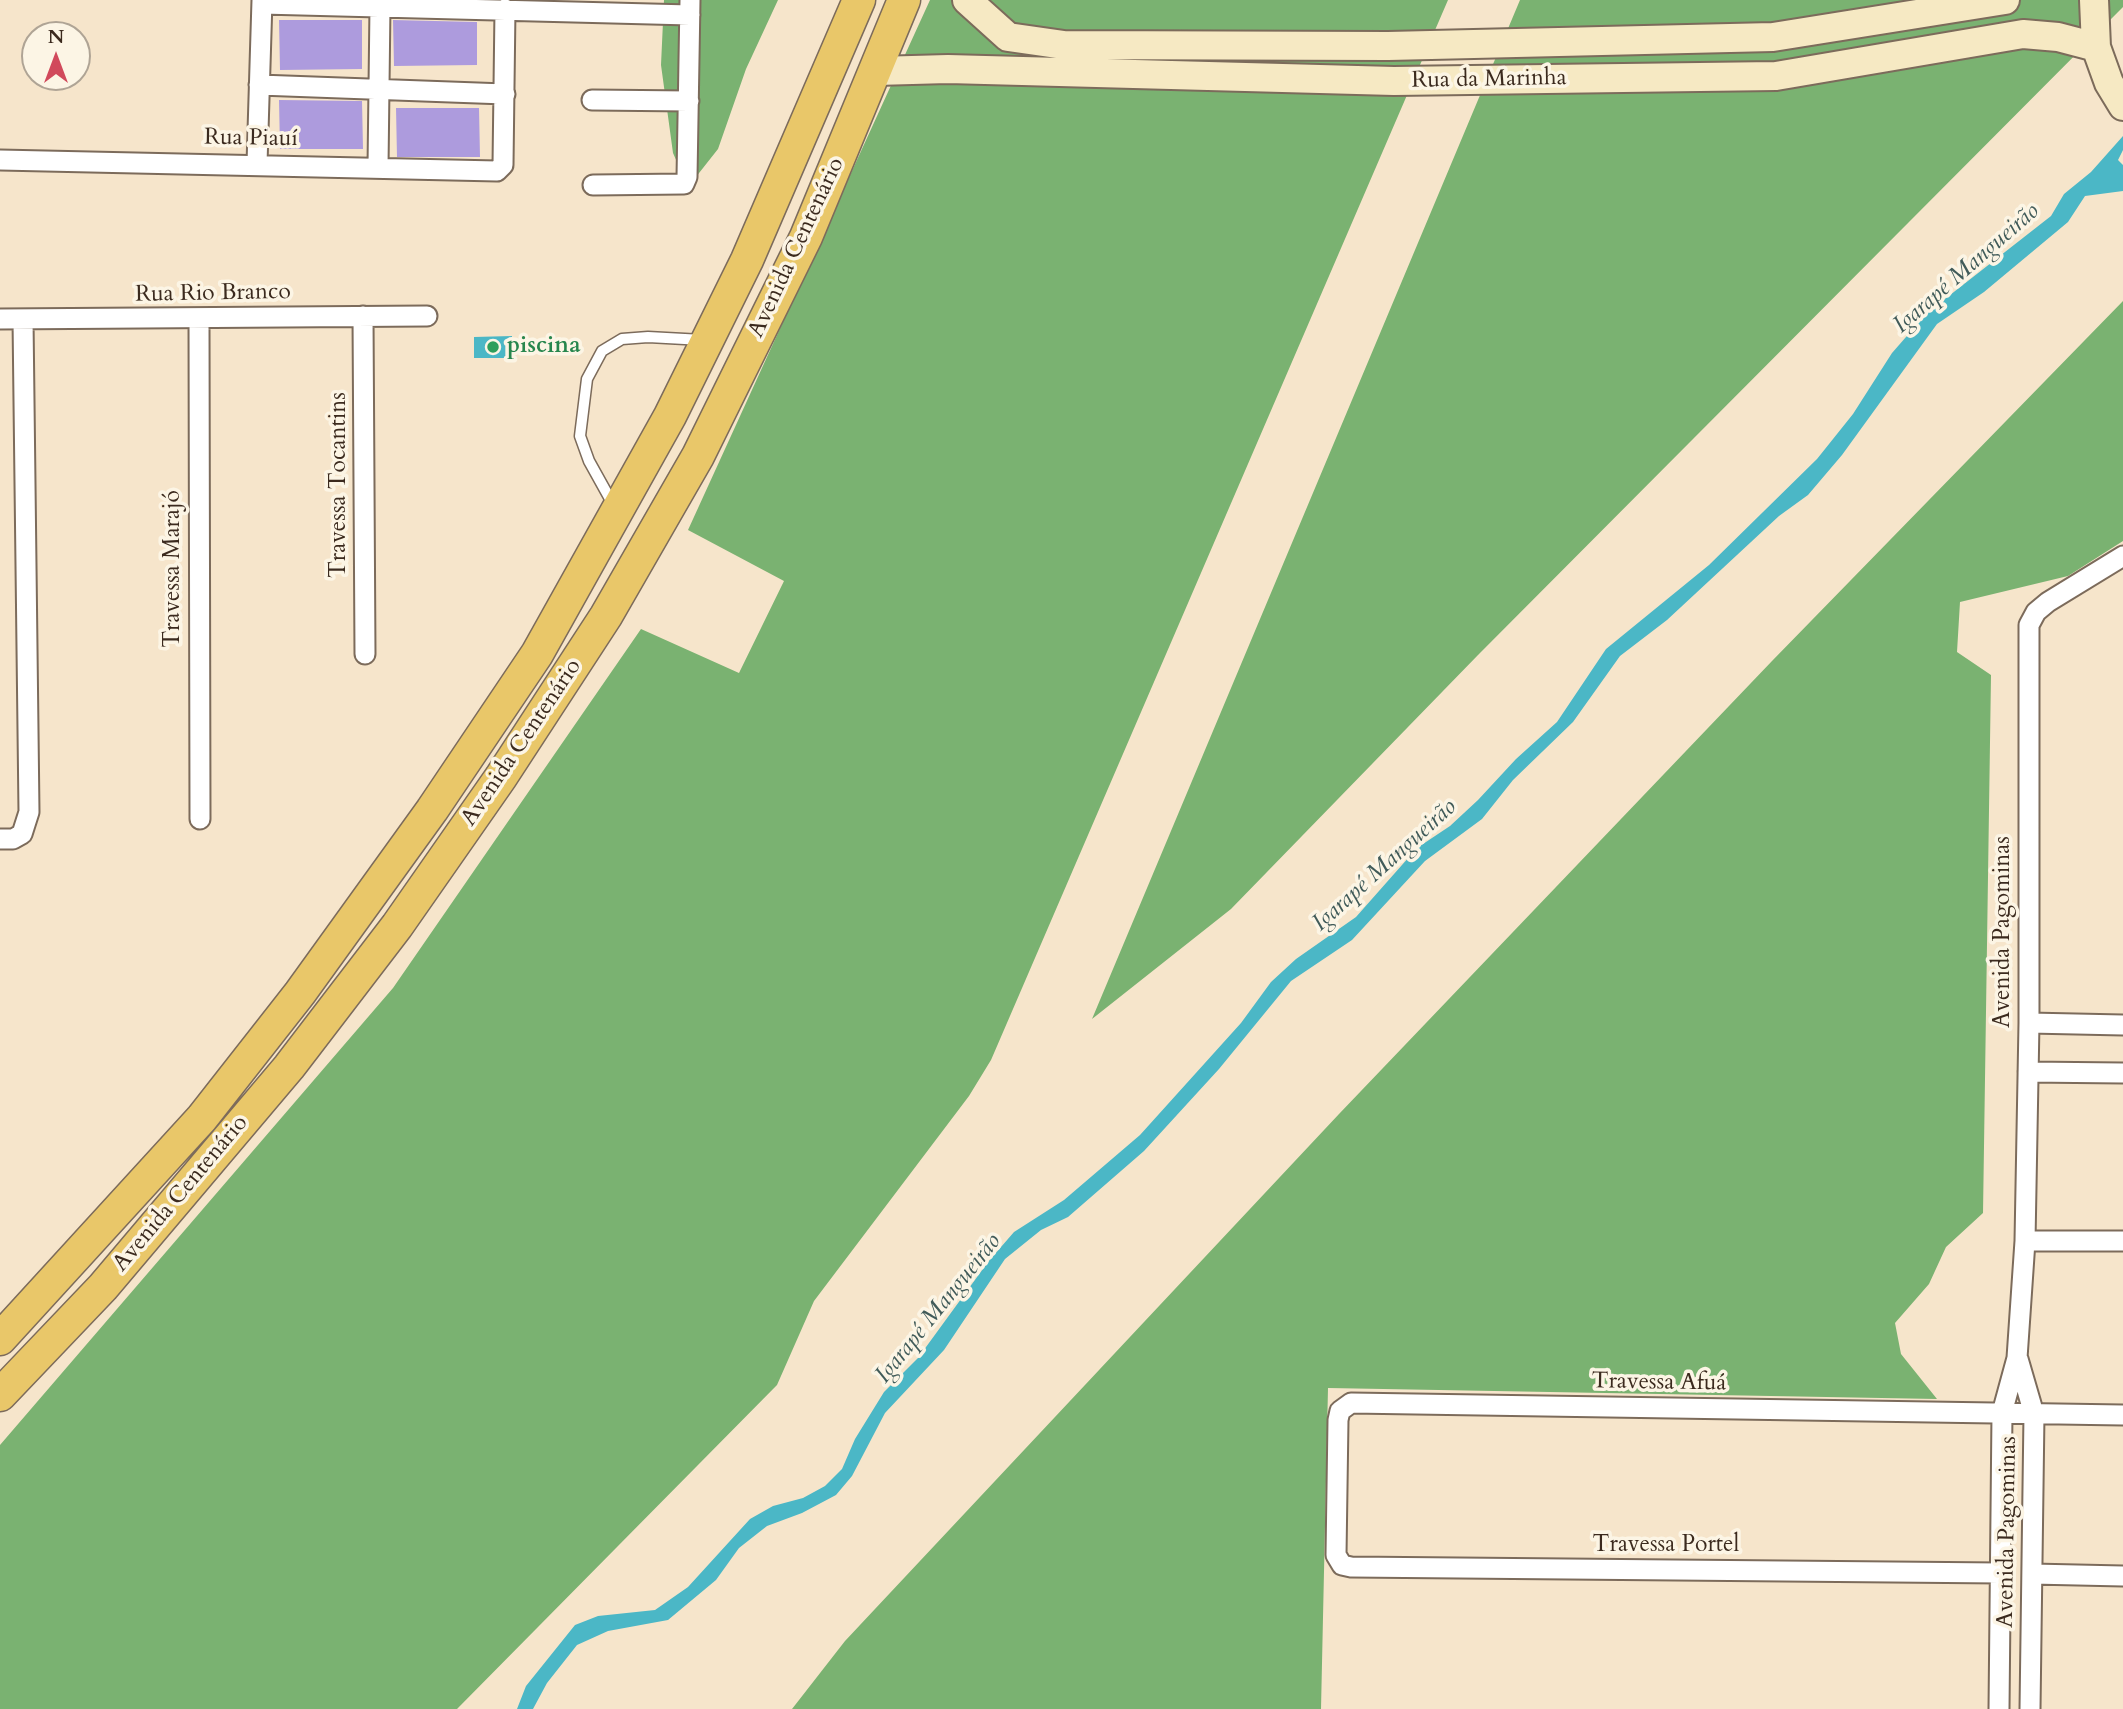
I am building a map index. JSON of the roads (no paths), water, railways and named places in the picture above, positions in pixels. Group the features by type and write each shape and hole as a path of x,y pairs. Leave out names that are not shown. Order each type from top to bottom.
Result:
{"main road":[{"name":"Avenida Centenário","path":"0,1339 202,1118 300,993 432,810 537,654 707,340 764,222 859,0"},
{"name":"Avenida Centenário","path":"0,1395 103,1286 289,1067 397,926 501,777 606,616 698,456 806,237 904,0"},
{"name":"Rua da Marinha","path":"967,0 1008,37 1064,46 1388,46 1773,37 2005,0"},
{"path":"2094,0 2096,47 2109,83 2123,106"},
{"name":"Rua da Marinha","path":"876,71 948,69 1394,81 1776,76 2023,34 2058,37 2096,47"}],"street":[{"path":"257,163 262,2 505,9 690,8 687,177 684,184 593,185"},
{"path":"378,167 380,6"},
{"path":"259,85 505,94 505,9"},
{"name":"Rua Piauí","path":"0,160 257,163 501,170 505,94"},
{"path":"592,100 689,101"},
{"name":"Travessa Tocantins","path":"363,316 365,653"},
{"name":"Rua Rio Branco","path":"0,319 427,316"},
{"path":"0,839 13,839 22,834 27,826 29,811 23,319"},
{"name":"Travessa Marajó","path":"199,319 200,819"},
{"name":"Avenida Pagominas","path":"1998,1709 2002,1413 2017,1358 2025,1241 2029,1023 2029,625 2036,612 2048,602 2123,556"},
{"path":"2029,1023 2123,1025"},
{"path":"2028,1072 2123,1073"},
{"path":"2025,1241 2123,1241"},
{"name":"Avenida Pagominas","path":"2017,1358 2034,1414 2030,1709"},
{"name":"Travessa Afuá","path":"1336,1555 1338,1420 1340,1411 1351,1403 2123,1415"},
{"name":"Travessa Portel","path":"1336,1555 1342,1565 1351,1567 2000,1573"},
{"path":"2032,1574 2123,1577"}],"lane":[{"path":"617,510 589,461 580,436 587,379 601,351 622,339 707,340"}],"water":[{"path":"2123,136 2123,150 2118,160 2123,165 2123,191 2085,196 2068,222 1984,292 1937,324 1842,455 1808,495 1779,516 1667,620 1620,656 1573,722 1513,780 1482,819 1425,861 1352,940 1291,981 1219,1069 1144,1151 1068,1217 1041,1230 1005,1259 944,1350 885,1413 852,1476 836,1495 802,1513 767,1526 739,1548 716,1580 668,1620 608,1631 577,1645 547,1683 533,1709 517,1709 526,1686 575,1625 598,1616 655,1610 688,1587 750,1519 773,1506 803,1498 825,1486 842,1469 855,1439 884,1392 918,1358 988,1262 1014,1232 1064,1200 1140,1135 1241,1023 1271,982 1296,959 1356,917 1417,848 1450,826 1557,722 1606,649 1709,565 1817,459 1853,414 1892,353 1927,313 2051,216 2064,194 2091,172"},
{"name":"piscina","path":"512,336 512,358 474,358 474,337"}],"place":[{"name":"piscina","path":"493,347"}],"water label":[{"name":"Igarapé Mangueirão","path":"1967,269"},
{"name":"Igarapé Mangueirão","path":"1385,866"},
{"name":"Igarapé Mangueirão","path":"939,1309"}]}
